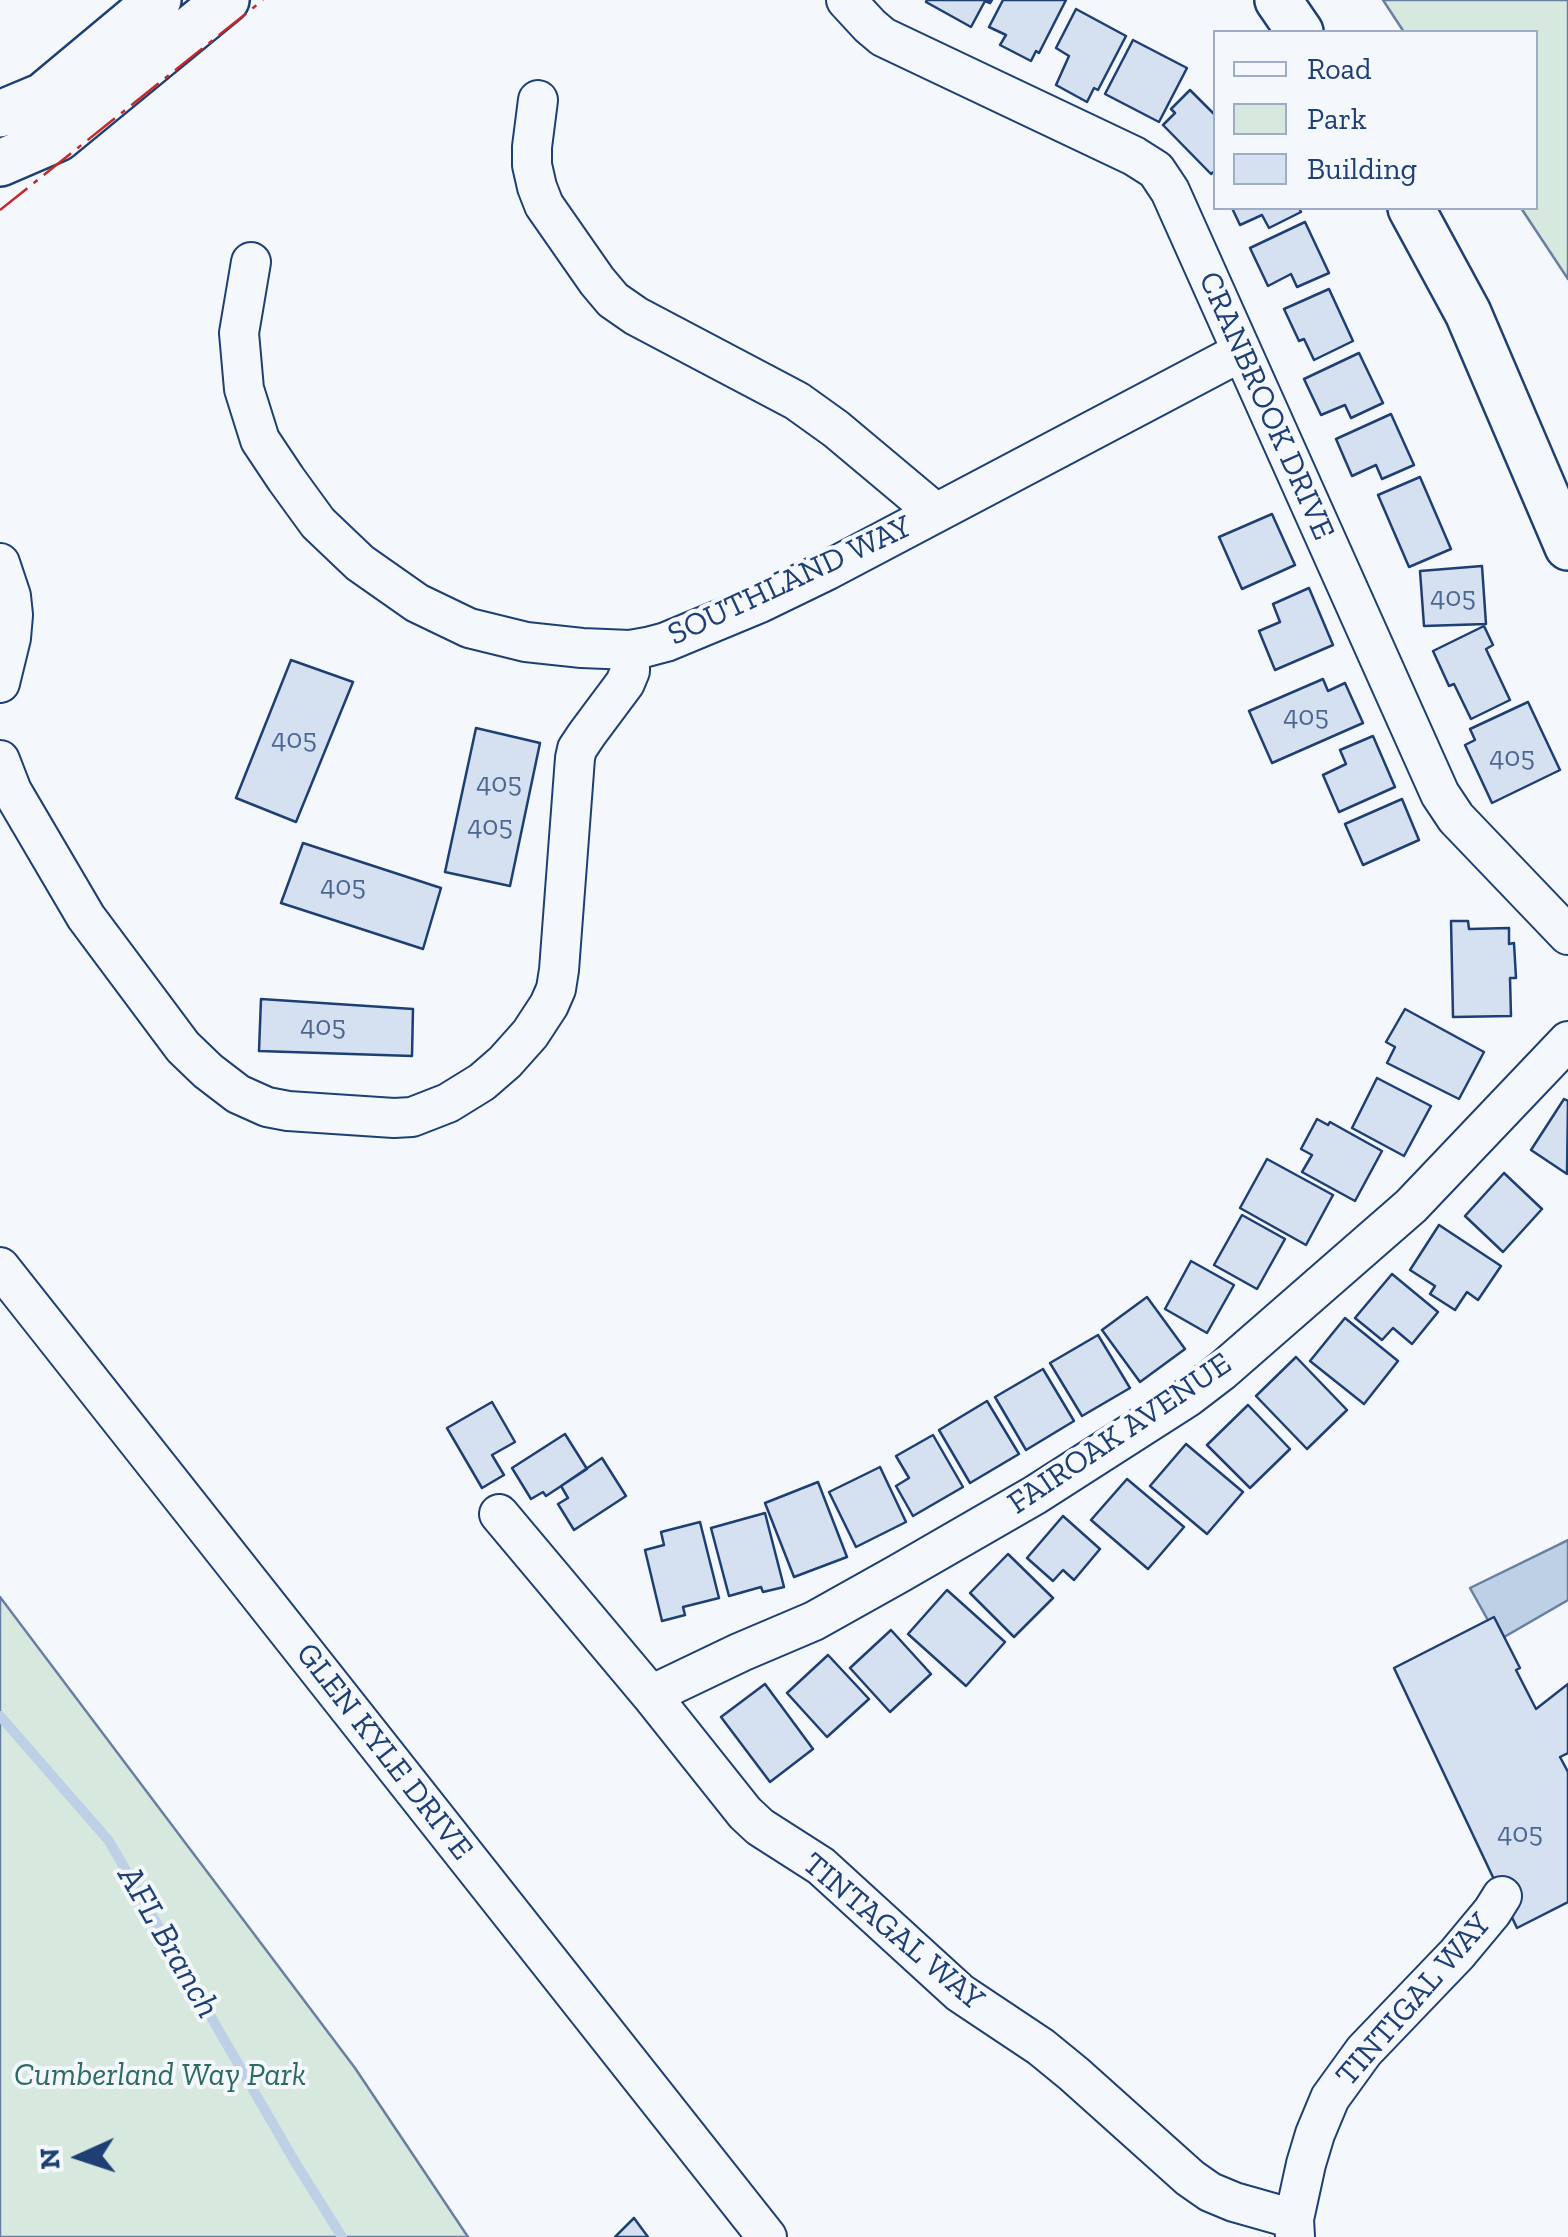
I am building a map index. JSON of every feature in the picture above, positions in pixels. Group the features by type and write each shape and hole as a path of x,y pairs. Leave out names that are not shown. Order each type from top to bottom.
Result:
{"main road":[{"path":"0,114 43,96 158,0"},
{"path":"0,162 58,138 226,0"},
{"path":"1278,0 1299,30"},
{"path":"1412,210 1468,313 1568,548"}],"street":[{"name":"CRANBROOK DRIVE","path":"846,0 883,36 1156,170 1170,191 1440,794 1456,818 1568,935"},
{"path":"538,100 532,147 536,187 544,205 614,300 636,316 797,402 836,429 935,512"},
{"name":"SOUTHLAND WAY","path":"251,262 239,333 244,390 260,440 318,522 374,573 417,603 469,628 526,642 582,648 630,650 666,642 760,603 1241,352"},
{"path":"0,563 14,615 0,683"},
{"path":"0,760 12,791 86,917 183,1047 208,1071 238,1094 277,1109 412,1117 448,1103 482,1082 505,1062 550,1006 560,970 574,758 626,683 630,650"},
{"name":"FAIROAK AVENUE","path":"651,1695 814,1621 1035,1495 1188,1396 1222,1371 1411,1206 1568,1041"},
{"name":"GLEN KYLE DRIVE","path":"0,1267 767,2237"},
{"name":"TINTAGAL WAY","path":"499,1514 760,1827 821,1866 960,1993 1041,2047 1190,2178 1210,2192 1294,2228"},
{"name":"TINTIGAL WAY","path":"1294,2228 1306,2164 1330,2098 1364,2051 1456,1955 1502,1896"}],"green space":[{"path":"1383,0 1568,0 1568,279 1522,210 1538,210 1538,30 1403,30"},
{"name":"Cumberland Way Park","path":"0,1597 355,2068 468,2237 0,2237"}],"water":[{"path":"1568,1540 1568,1600 1499,1640 1470,1588"}],"building":[{"path":"927,0 992,0 985,1 971,27"},
{"path":"1003,0 1066,0 1031,61 1000,45 1006,35 989,27"},
{"path":"1076,9 1126,36 1098,90 1094,88 1087,102 1056,85 1069,56 1056,48"},
{"path":"1133,40 1187,68 1159,122 1105,94"},
{"path":"1190,90 1213,113 1211,174 1163,125 1175,113 1171,109"},
{"path":"1233,210 1301,212 1269,228 1262,215 1240,225"},
{"path":"1305,222 1329,273 1297,287 1291,274 1268,286 1250,248"},
{"path":"1329,289 1353,341 1314,360 1304,339 1299,341 1284,309"},
{"path":"1359,353 1383,403 1351,418 1345,405 1321,415 1304,379"},
{"path":"1391,414 1414,465 1382,479 1376,465 1352,476 1336,439"},
{"path":"1420,477 1451,549 1409,567 1378,495"},
{"path":"1272,514 1295,565 1242,589 1219,537"},
{"path":"1482,566 1486,624 1424,626 1420,571"},
{"path":"1309,588 1333,645 1275,670 1259,631 1280,622 1273,604"},
{"path":"1484,626 1493,645 1486,649 1510,700 1471,719 1454,684 1449,686 1433,651"},
{"path":"291,660 353,682 296,822 236,798"},
{"path":"1323,679 1328,691 1345,683 1363,723 1272,763 1249,711"},
{"path":"1528,702 1560,770 1492,803 1465,745 1475,740 1470,729"},
{"path":"476,728 540,743 510,886 445,872"},
{"path":"1373,736 1395,787 1339,812 1323,775 1346,764 1340,750"},
{"path":"1402,799 1419,840 1363,865 1345,824"},
{"path":"303,843 441,888 423,949 281,903"},
{"path":"1451,921 1468,921 1469,929 1509,928 1516,978 1510,978 1511,1016 1453,1017"},
{"path":"261,999 413,1009 412,1056 259,1051"},
{"path":"1405,1009 1484,1052 1459,1099 1387,1063 1395,1047 1386,1042"},
{"path":"1377,1078 1431,1106 1404,1156 1352,1128"},
{"path":"1564,1099 1568,1101 1567,1174 1531,1150"},
{"path":"1317,1119 1328,1125 1330,1122 1382,1151 1355,1201 1302,1172 1312,1155 1301,1149"},
{"path":"1267,1159 1333,1195 1306,1245 1240,1208"},
{"path":"1504,1173 1542,1209 1503,1252 1465,1216"},
{"path":"1242,1215 1285,1239 1257,1289 1214,1265"},
{"path":"1439,1225 1501,1266 1478,1300 1467,1292 1455,1310 1430,1294 1435,1286 1410,1270"},
{"path":"1191,1261 1234,1285 1207,1333 1165,1309"},
{"path":"1392,1274 1438,1312 1412,1344 1393,1328 1382,1340 1355,1318"},
{"path":"1147,1297 1185,1349 1140,1382 1102,1330"},
{"path":"1345,1318 1398,1361 1364,1404 1310,1361"},
{"path":"1098,1335 1130,1388 1082,1416 1050,1363"},
{"path":"1296,1357 1347,1410 1307,1449 1256,1396"},
{"path":"1043,1369 1074,1421 1026,1450 995,1397"},
{"path":"987,1401 1019,1454 970,1483 939,1430"},
{"path":"492,1402 515,1442 492,1455 504,1475 482,1488 447,1428"},
{"path":"1248,1405 1290,1449 1250,1488 1207,1445"},
{"path":"565,1434 587,1469 546,1496 543,1492 531,1499 512,1468"},
{"path":"933,1435 963,1487 913,1516 896,1486 909,1478 896,1456"},
{"path":"1186,1444 1243,1492 1207,1534 1150,1486"},
{"path":"602,1458 626,1496 574,1530 558,1504 568,1498 561,1486"},
{"path":"880,1467 906,1522 856,1547 829,1492"},
{"path":"1127,1479 1184,1527 1148,1569 1091,1520"},
{"path":"818,1482 847,1557 794,1577 765,1503"},
{"path":"765,1513 784,1587 763,1592 761,1587 729,1596 711,1528"},
{"path":"1063,1516 1100,1549 1074,1580 1063,1570 1053,1581 1027,1558"},
{"path":"700,1522 719,1598 683,1607 685,1615 662,1621 645,1550 664,1545 661,1532"},
{"path":"1008,1554 1053,1598 1014,1637 970,1593"},
{"path":"947,1590 1005,1642 966,1686 908,1634"},
{"path":"1494,1617 1536,1709 1568,1684 1568,1753 1560,1757 1568,1772 1568,1902 1517,1928 1394,1668"},
{"path":"891,1630 931,1674 890,1712 850,1668"},
{"path":"828,1655 869,1699 827,1737 787,1693"},
{"path":"765,1684 813,1749 770,1782 721,1717"},
{"path":"634,2218 648,2237 615,2237"}],"waterway":[{"name":"AFL Branch","path":"0,1716 109,1841 342,2237"}],"power":[{"path":"0,210 263,0"}]}
